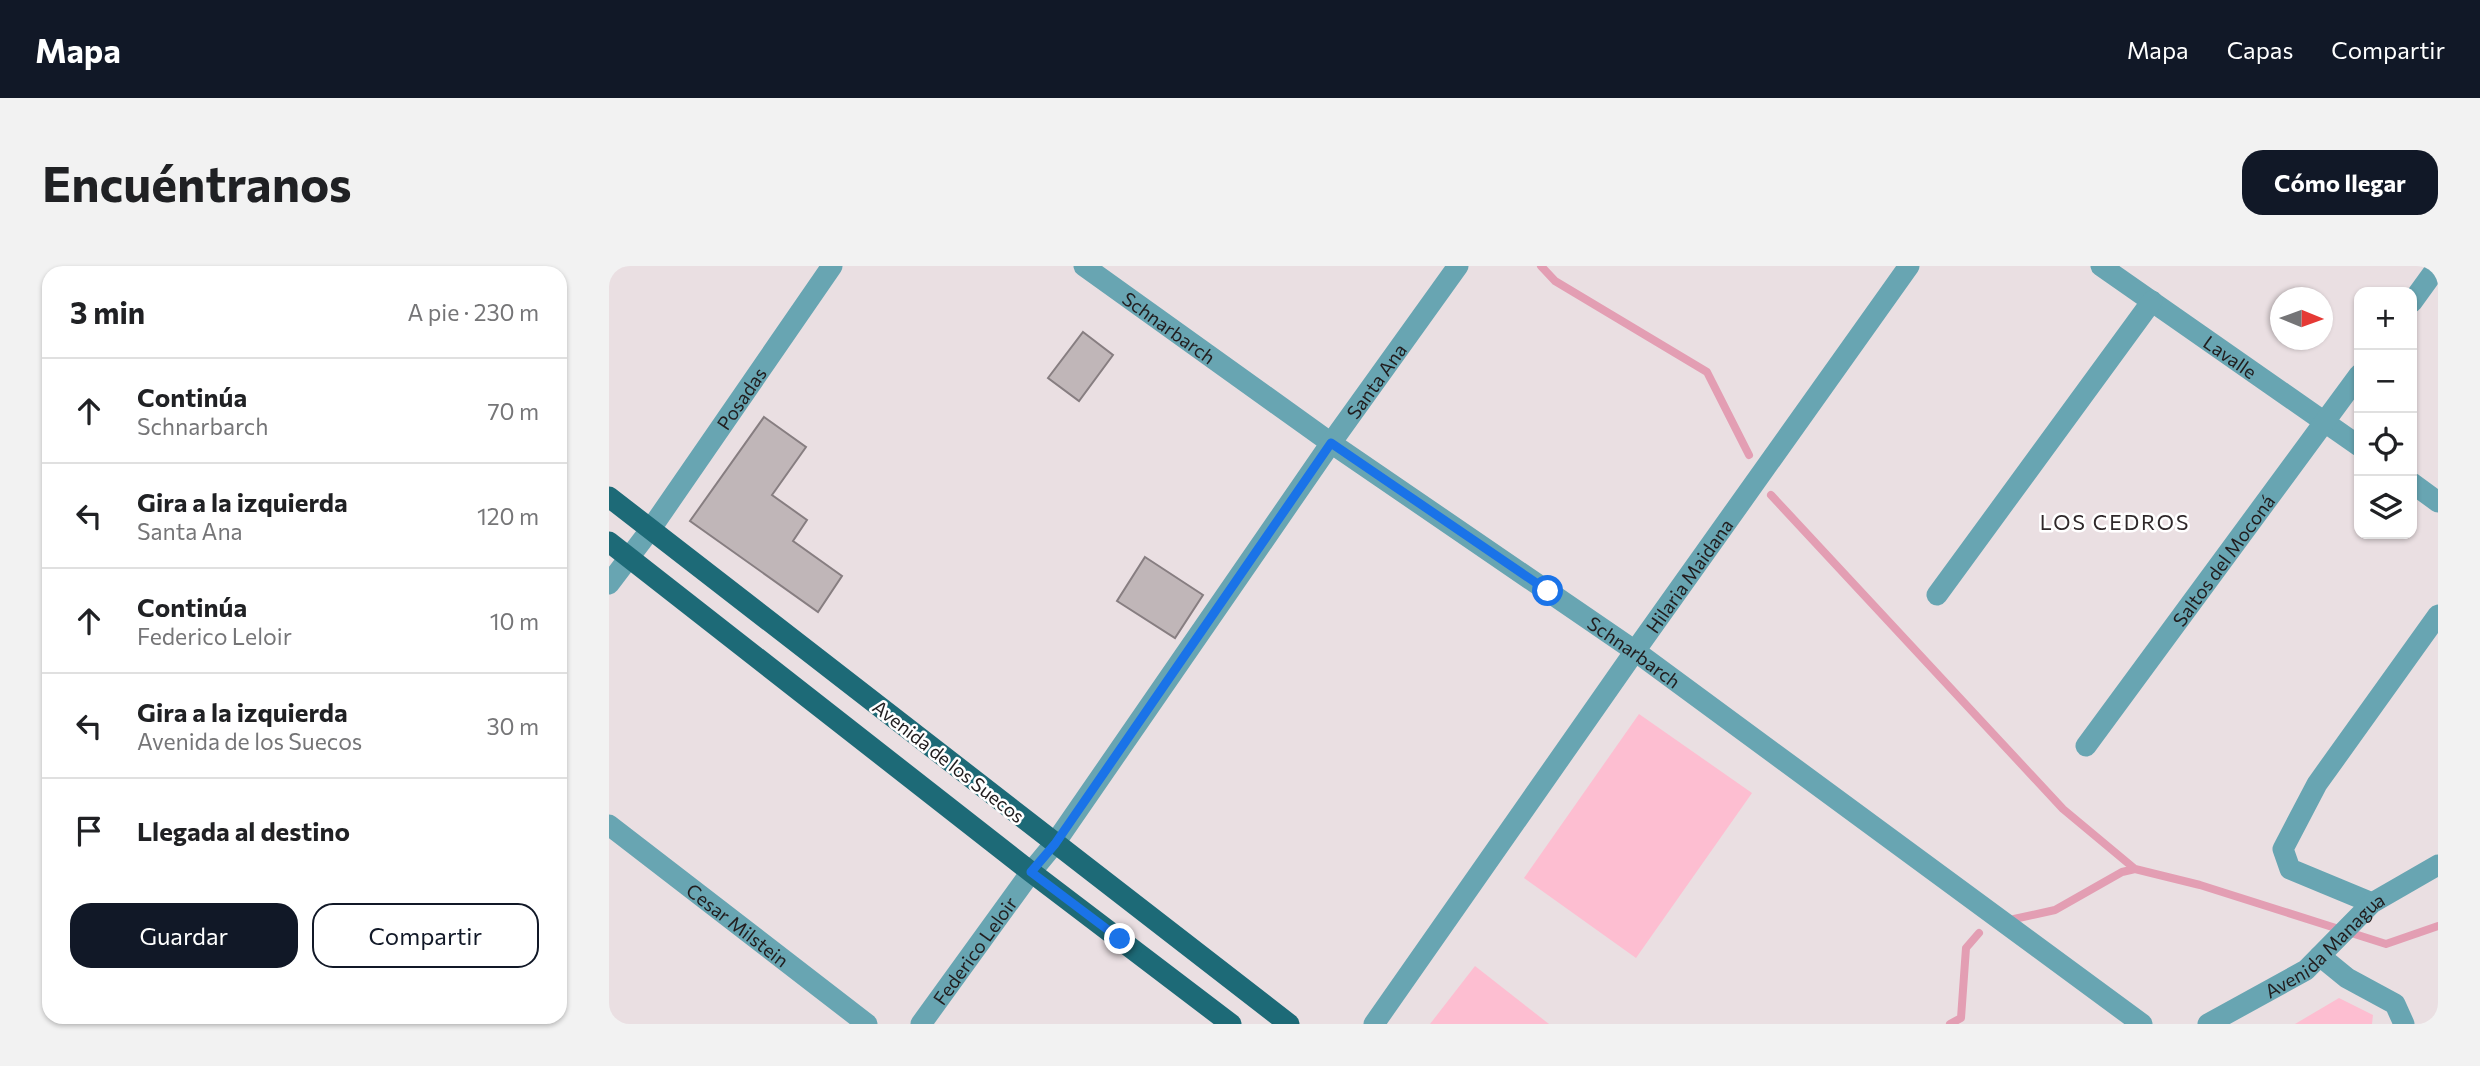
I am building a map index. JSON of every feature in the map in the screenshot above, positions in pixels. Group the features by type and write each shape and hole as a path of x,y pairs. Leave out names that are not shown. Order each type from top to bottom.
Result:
{"main road":[{"name":"Avenida de los Suecos","path":"609,497 1289,1024"},
{"name":"Avenida de los Suecos","path":"609,542 1031,872 1231,1024"}],"street":[{"name":"Posadas","path":"609,584 650,530 832,266"},
{"name":"Schnarbarch","path":"1084,266 1331,443 1635,650 2142,1024"},
{"name":"Santa Ana","path":"1055,844 1331,443 1458,266"},
{"name":"Hilaria Maidana","path":"1374,1024 1635,650 1909,266"},
{"name":"Lavalle","path":"2101,266 2354,442"},
{"path":"2417,295 2438,266"},
{"path":"1937,595 2152,301"},
{"name":"Saltos del Moconá","path":"2086,746 2354,382"},
{"path":"2417,487 2438,502"},
{"path":"2372,903 2290,869 2283,849 2317,784 2438,615"},
{"name":"Cesar Milstein","path":"609,825 867,1024"},
{"name":"Federico Leloir","path":"921,1024 1031,872 1055,844"},
{"name":"Avenida Managua","path":"2208,1024 2306,970 2372,903 2438,865"},
{"path":"2325,951 2347,978 2395,1004 2404,1024"}],"shaded area":[{"path":"1639,714 1752,793 1636,958 1524,878"},
{"path":"1475,966 1549,1024 1430,1024"},
{"path":"2339,998 2373,1015 2372,1024 2295,1024"}],"building":[{"path":"1083,332 1113,355 1079,401 1048,378"},
{"path":"764,417 806,447 772,495 807,520 793,541 842,576 818,612 690,521"},
{"path":"1145,557 1203,595 1175,638 1117,601"}],"waterway":[{"path":"1541,266 1555,281 1707,372 1749,455"},
{"path":"1771,495 2063,809 2135,869 2200,885 2386,944 2438,926"},
{"path":"2014,919 2055,910 2122,872 2135,869"},
{"path":"1950,1024 1961,1018 1966,948 1979,933"}],"district":[{"name":"LOS CEDROS","path":"2115,521"}],"route":[{"path":"1120,939 1031,872 1055,844 1331,443 1548,591"}]}
